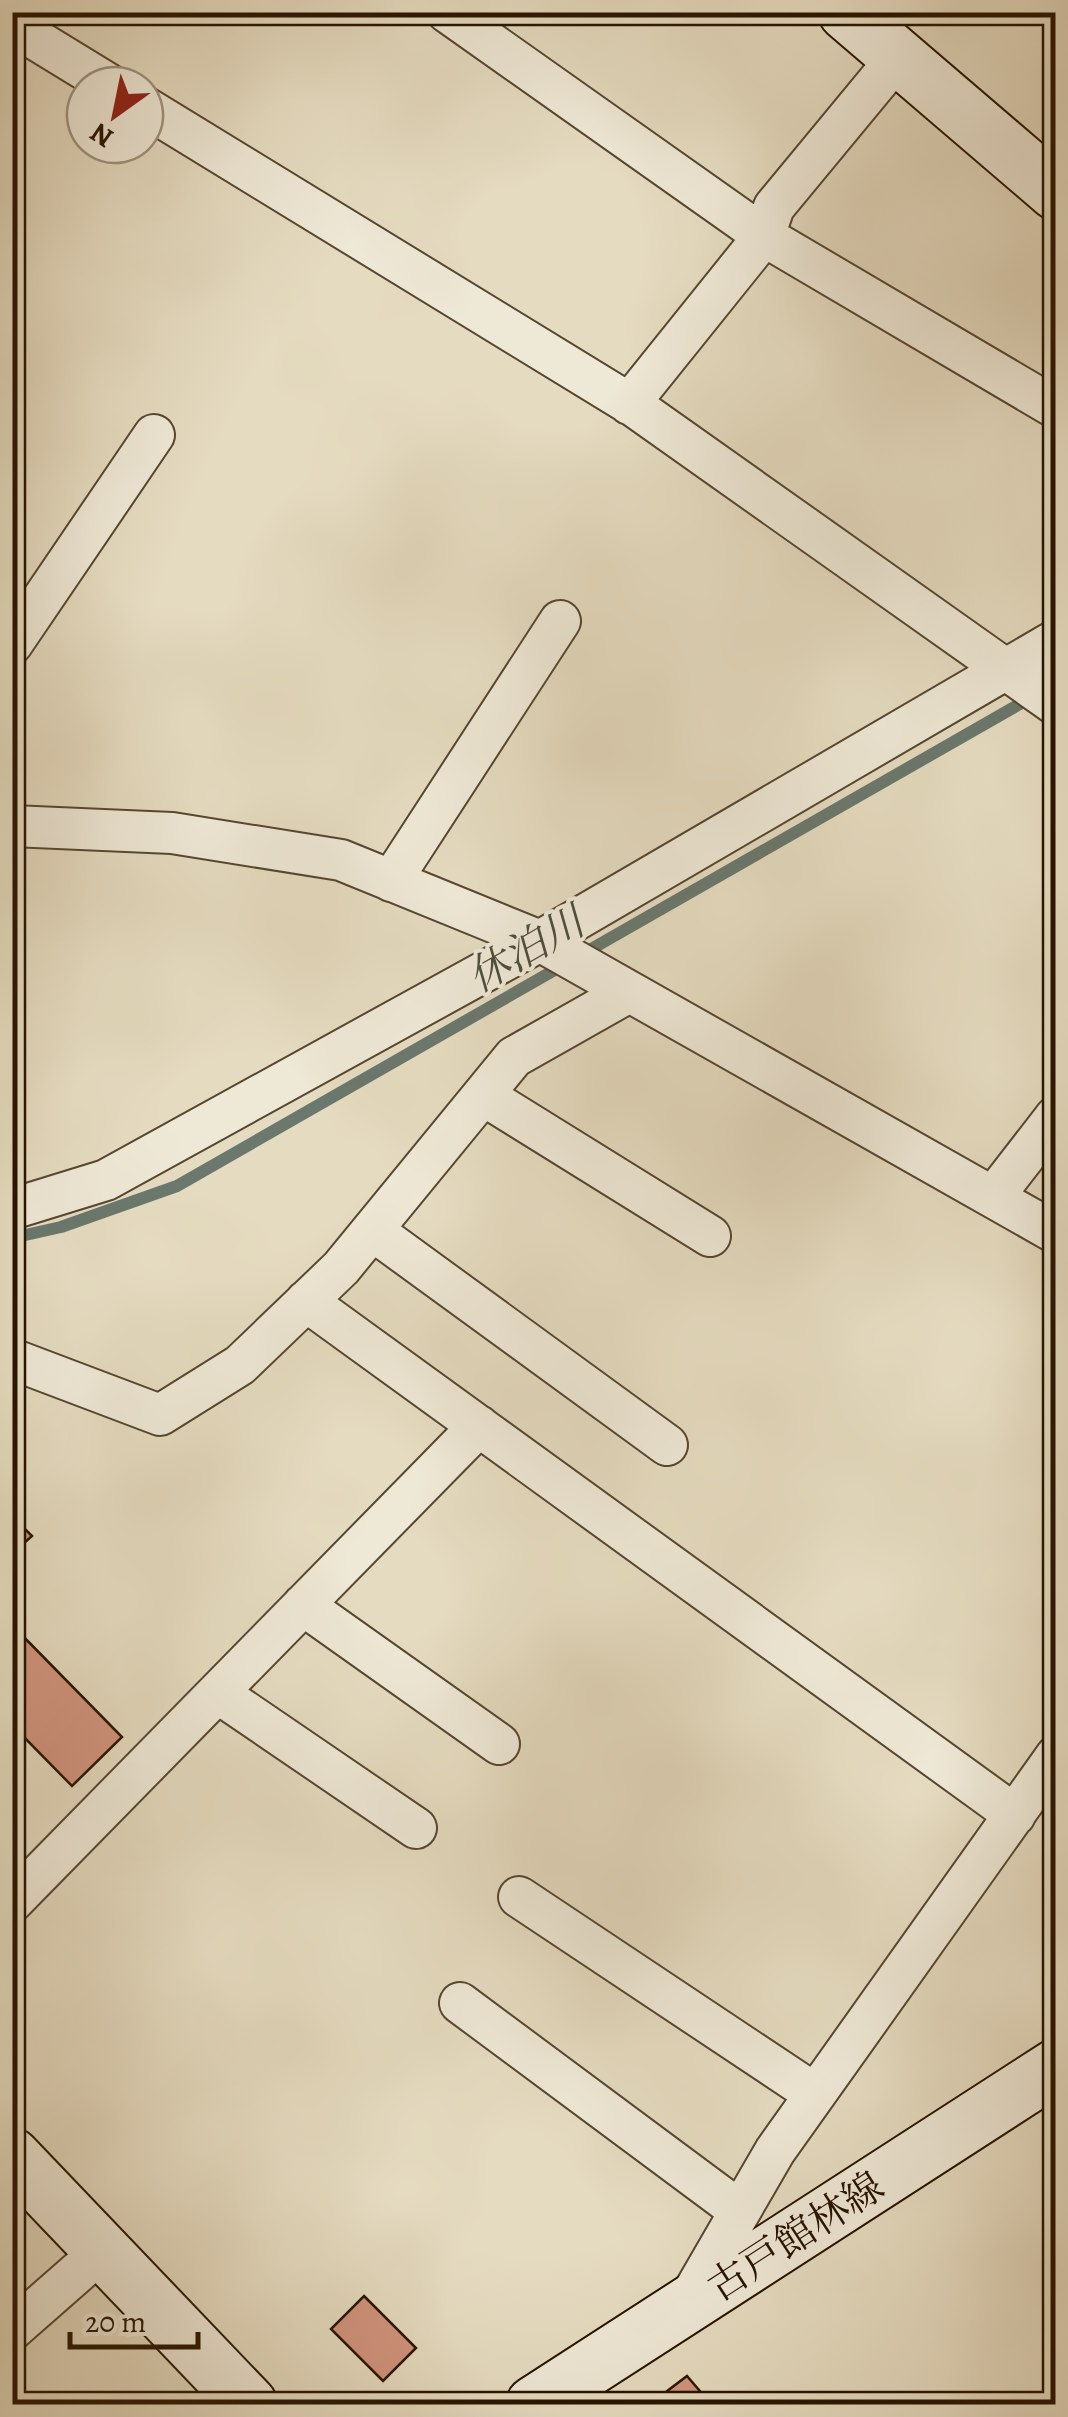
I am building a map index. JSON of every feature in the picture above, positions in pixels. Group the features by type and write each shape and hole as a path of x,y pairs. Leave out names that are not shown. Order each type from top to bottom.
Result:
{"street":[{"path":"447,12 764,236 1056,408"},
{"path":"846,12 1056,192"},
{"path":"12,25 77,65"},
{"path":"628,404 764,236 774,206 898,57"},
{"path":"165,119 628,404 1056,705"},
{"path":"12,644 154,435"},
{"path":"391,881 560,621"},
{"path":"12,1209 106,1180 540,941 1008,672 1056,640"},
{"path":"12,826 172,833 341,860 540,941 1056,1233"},
{"path":"12,1359 160,1414 240,1364 372,1230 514,1057 614,985"},
{"path":"482,1095 710,1236"},
{"path":"994,1196 1056,1116"},
{"path":"372,1230 667,1445"},
{"path":"306,1301 1016,1815"},
{"path":"12,1902 479,1426"},
{"path":"303,1605 500,1744"},
{"path":"218,1693 416,1828"},
{"path":"682,2310 816,2094 1056,1756"},
{"path":"519,1897 816,2094"},
{"path":"460,2003 740,2211"},
{"name":"古戸館林線","path":"534,2404 1056,2067"},
{"path":"12,2156 248,2404"},
{"path":"12,2330 102,2250"}],"building":[{"path":"12,1516 32,1536 12,1554"},
{"path":"12,1625 122,1737 72,1786 12,1725"},
{"path":"364,2296 416,2348 383,2381 331,2329"},
{"path":"687,2376 711,2404 650,2404"}],"waterway":[{"name":"休泊川","path":"12,1238 61,1227 177,1186 1032,697"}]}
